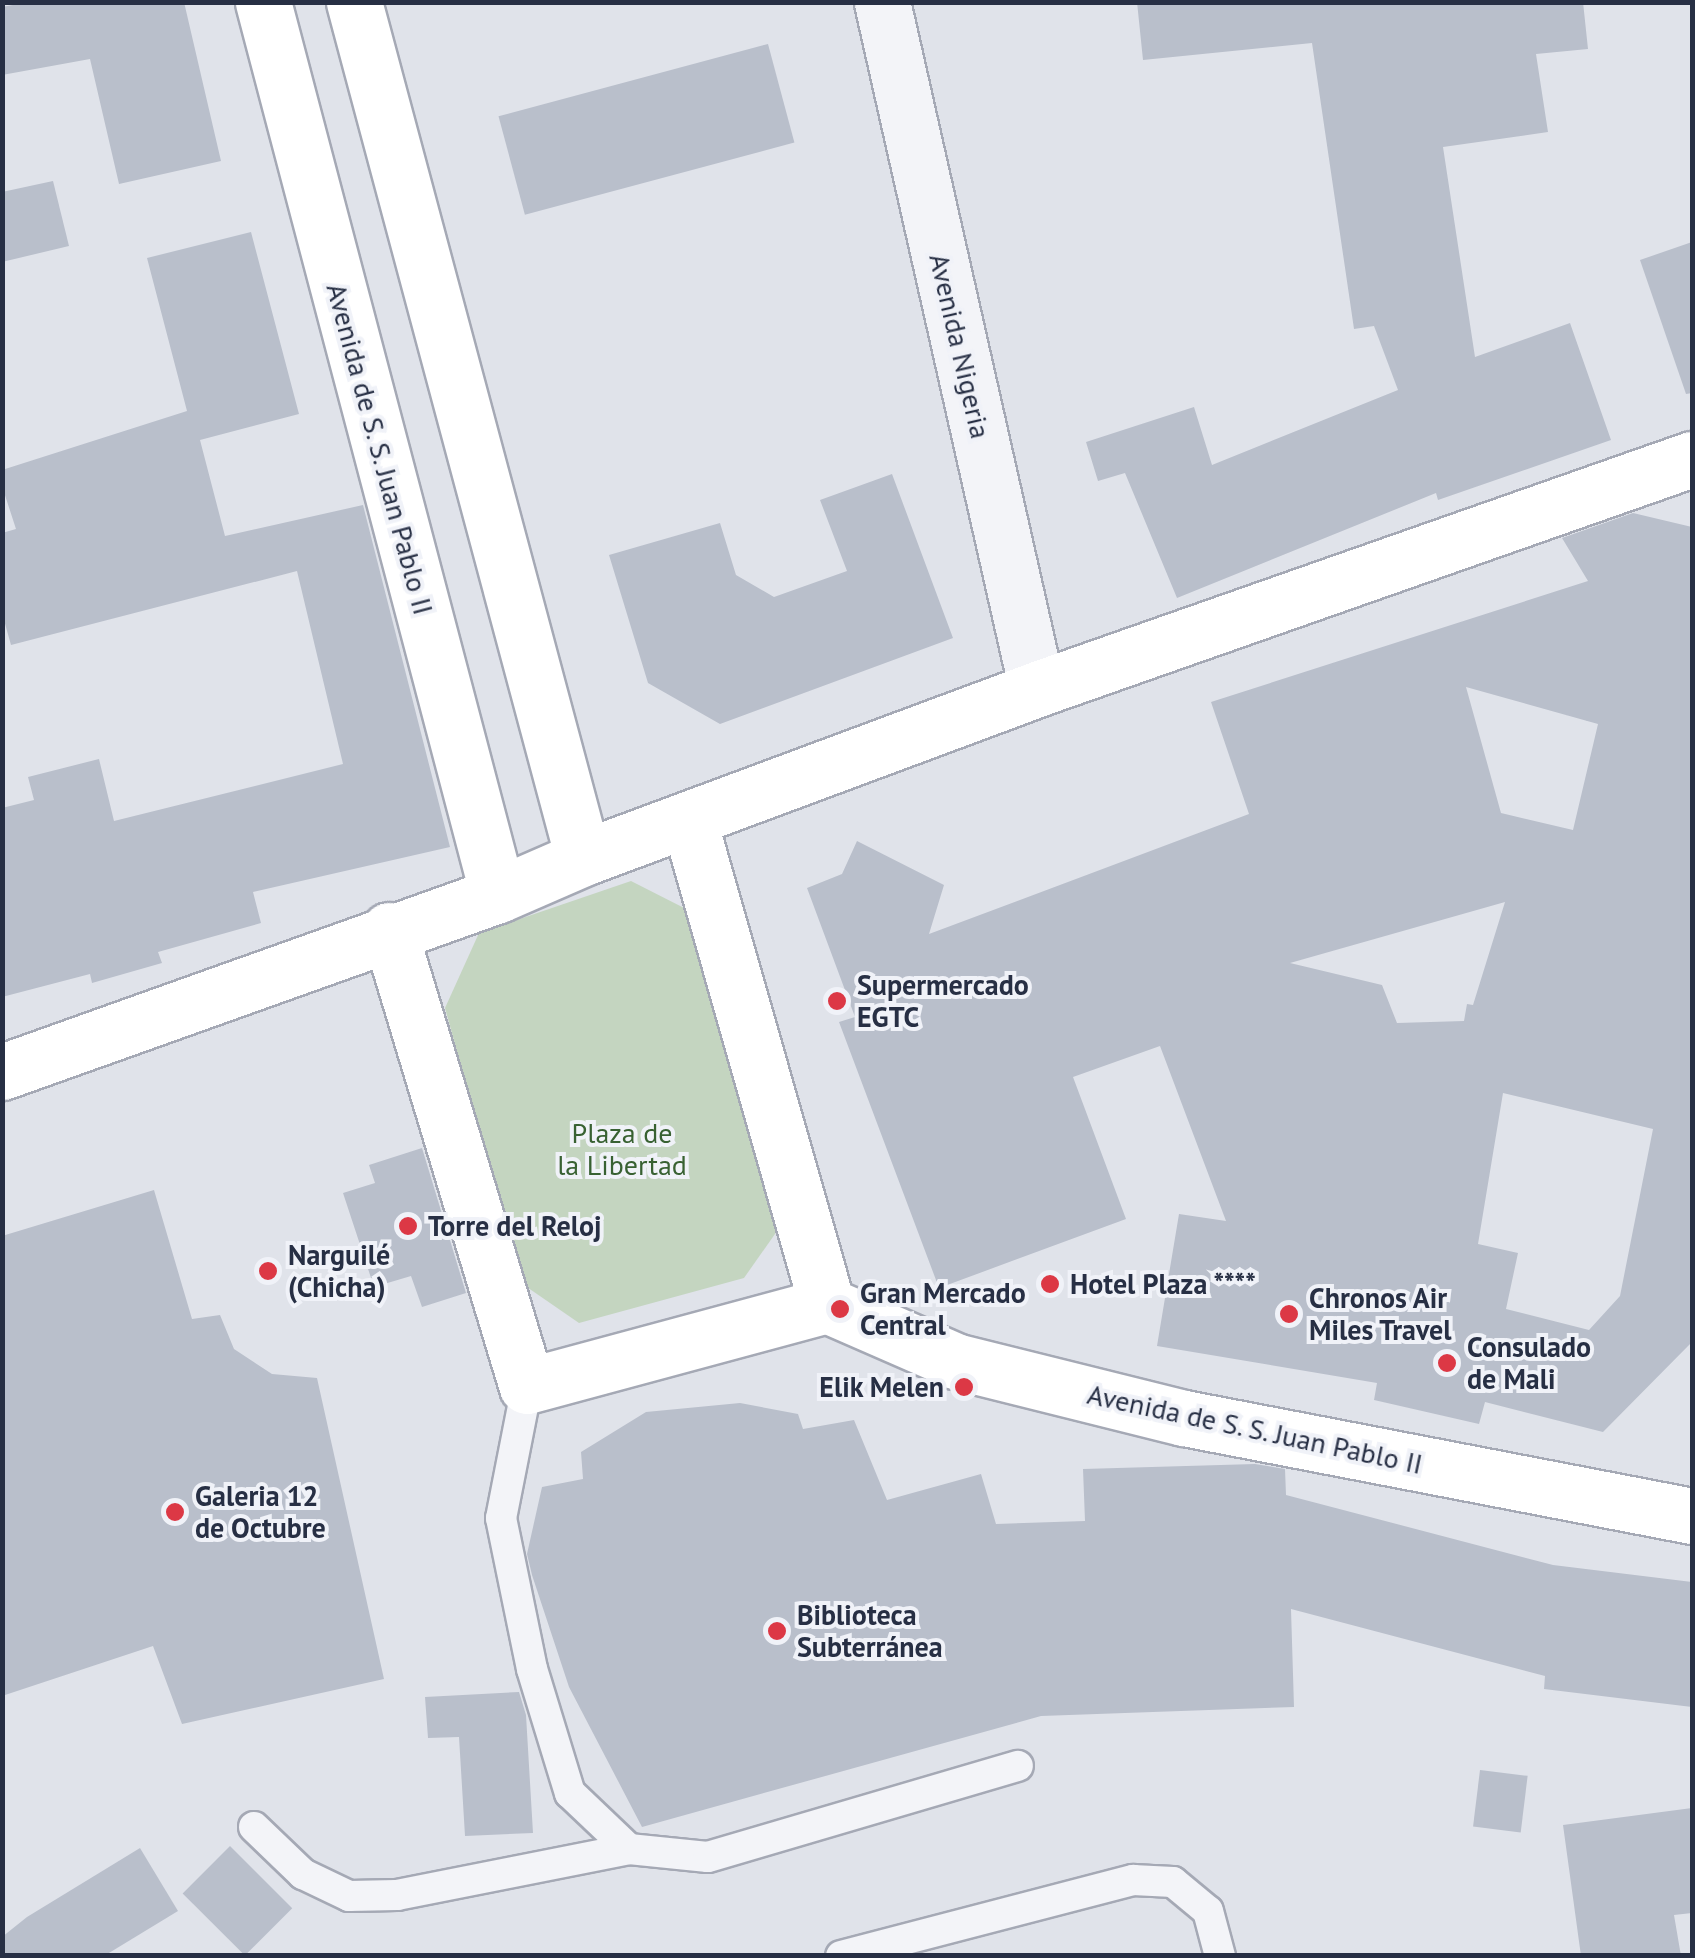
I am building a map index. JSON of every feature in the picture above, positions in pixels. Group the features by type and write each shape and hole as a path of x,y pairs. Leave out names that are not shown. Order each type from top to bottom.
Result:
{"street":[{"name":"Avenida de S. S. Juan Pablo II","path":"262,2 498,894"},
{"path":"354,2 583,858"},
{"name":"Avenida Nigeria","path":"882,2 1038,689"},
{"path":"2,1072 498,894 583,858 1038,689 1692,460"},
{"path":"389,930 527,1386 828,1305 690,821"},
{"name":"Avenida de S. S. Juan Pablo II","path":"828,1305 955,1361 1184,1418 1692,1516"}],"lane":[{"path":"527,1386 502,1518 532,1669 570,1793 629,1849"},
{"path":"254,1827 303,1874 349,1896 397,1895 629,1849 708,1857 1018,1766"},
{"path":"840,1956 1133,1880 1173,1882 1208,1911 1220,1956"}],"green space":[{"name":"Plaza de la Libertad","path":"631,881 692,912 782,1224 744,1278 579,1323 521,1283 445,1008 479,933"}],"building":[{"path":"29,2 184,2 221,161 119,184 90,59 2,75 2,7"},
{"path":"1137,2 1583,2 1588,49 1536,54 1548,132 1443,147 1475,357 1570,323 1611,440 1438,500 1436,493 1177,598 1125,473 1098,481 1086,442 1194,407 1212,465 1398,390 1374,326 1354,329 1312,43 1143,60"},
{"path":"768,44 794,143 525,215 499,116"},
{"path":"53,181 69,246 2,262 2,192"},
{"path":"251,232 299,414 200,440 225,536 363,505 450,847 253,892 261,923 158,952 162,963 92,983 90,974 2,997 2,808 34,800 28,777 99,759 114,821 343,764 297,571 11,645 2,613 2,533 16,529 2,486 2,470 187,411 147,258"},
{"path":"1692,242 1692,393 1686,394 1640,260"},
{"path":"892,474 953,638 720,724 648,683 609,555 720,523 736,575 774,597 847,571 820,500"},
{"path":"1633,513 1692,527 1692,1342 1603,1432 1485,1402 1479,1424 1374,1400 1377,1383 1157,1346 1179,1214 1226,1221 1160,1046 1073,1077 1126,1219 939,1288 839,1022 855,1017 807,888 842,874 857,841 944,885 929,934 1249,814 1211,702 1588,581 1562,538","holes":["1466,687 1598,724 1573,830 1501,813","1505,902 1473,1005 1467,1004 1464,1021 1397,1023 1382,985 1290,963","1503,1093 1653,1129 1620,1296 1589,1330 1506,1309 1518,1253 1478,1244"]},
{"name":"Torre del Reloj","path":"422,1148 466,1293 422,1307 411,1276 374,1287 343,1193 375,1183 369,1165"},
{"name":"Galeria 12 de Octubre","path":"154,1190 192,1319 220,1315 234,1349 272,1374 317,1378 384,1679 182,1724 153,1646 2,1696 2,1236"},
{"path":"740,1403 798,1414 803,1429 854,1420 887,1500 981,1474 996,1524 1085,1521 1083,1469 1255,1464 1285,1469 1286,1495 1553,1565 1692,1582 1692,1707 1544,1689 1545,1676 1291,1609 1294,1707 1041,1716 642,1827 569,1687 532,1575 527,1554 542,1487 583,1479 581,1452 646,1412"},
{"path":"519,1692 526,1715 533,1833 465,1836 459,1737 428,1738 425,1697"},
{"path":"1480,1770 1528,1776 1521,1832 1473,1827"},
{"path":"1692,1808 1692,1913 1674,1915 1681,1956 1581,1956 1563,1825"},
{"path":"230,1846 292,1908 245,1956 183,1893"},
{"path":"140,1848 178,1911 104,1956 2,1956 2,1937 27,1917"}],"place":[{"name":"Supermercado EGTC","path":"837,1001"},
{"name":"Torre del Reloj","path":"408,1226"},
{"name":"Narguilé (Chicha)","path":"268,1271"},
{"name":"Hotel Plaza ****","path":"1050,1284"},
{"name":"Gran Mercado Central","path":"840,1309"},
{"name":"Chronos Air Miles Travel","path":"1289,1314"},
{"name":"Consulado de Mali","path":"1447,1363"},
{"name":"Elik Melen","path":"964,1387"},
{"name":"Galeria 12 de Octubre","path":"175,1512"},
{"name":"Biblioteca Subterránea","path":"777,1631"}]}
